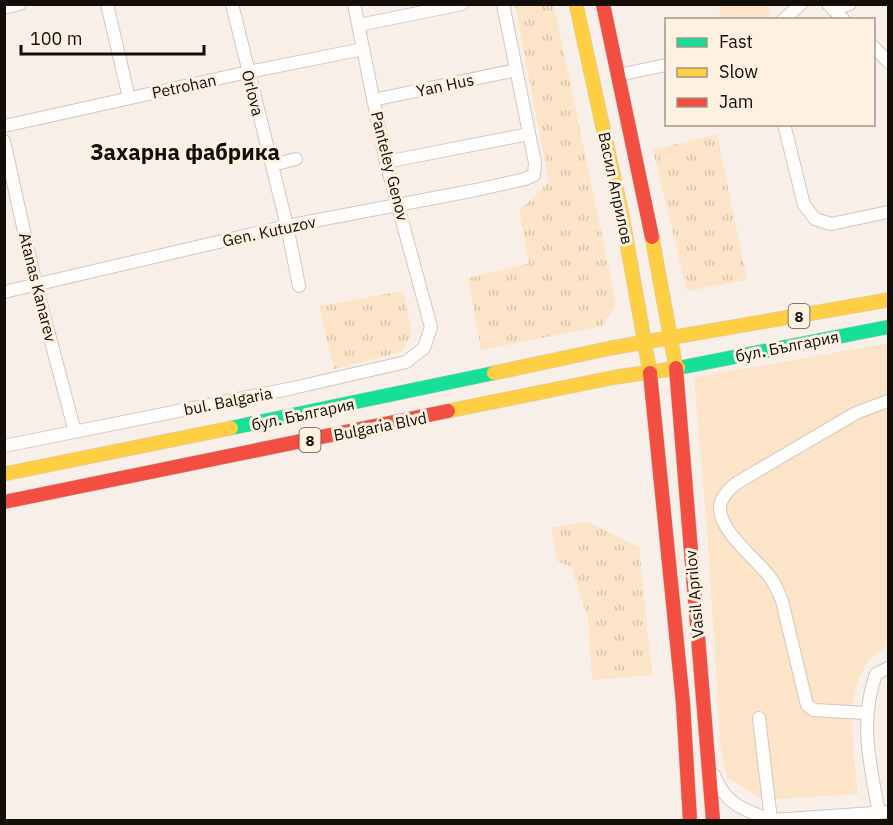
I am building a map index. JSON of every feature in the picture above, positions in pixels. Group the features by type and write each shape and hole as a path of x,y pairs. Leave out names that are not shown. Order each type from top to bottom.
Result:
{"main road":[{"name":"Васил Априлов","path":"576,4 622,214 650,372"},
{"name":"Васил Априлов","path":"603,4 676,368"},
{"name":"8","path":"671,337 888,300"},
{"name":"бул. България","path":"650,372 888,327"},
{"name":"бул. България","path":"4,474 671,337"},
{"name":"Vasil Aprilov","path":"676,368 713,820"},
{"name":"Vasil Aprilov","path":"650,372 683,703 690,820"},
{"name":"Bulgaria Blvd","path":"4,502 616,377 650,372"},
{"path":"54,464 59,491"}],"street":[{"path":"4,8 20,4"},
{"path":"108,4 129,98"},
{"name":"Orlova","path":"232,4 287,226 299,286"},
{"name":"Panteley Genov","path":"354,4 386,162 431,327"},
{"path":"359,25 462,4"},
{"path":"386,162 528,134 503,4"},
{"path":"785,18 801,4"},
{"path":"830,7 850,4"},
{"path":"830,7 842,18"},
{"name":"Petrohan","path":"4,126 363,49"},
{"path":"875,49 888,62"},
{"path":"618,75 665,65"},
{"name":"Yan Hus","path":"374,100 516,70"},
{"path":"784,126 804,205 815,219 831,224 888,212"},
{"name":"Gen. Kutuzov","path":"4,292 287,226 525,179 534,175 535,163 528,134"},
{"name":"Atanas Kanarev","path":"4,141 36,285 75,432"},
{"path":"272,165 296,159"},
{"name":"bul. Balgaria","path":"4,446 293,388 406,362 424,348 431,327"},
{"path":"866,713 814,710 807,705 782,601 777,589 770,577 728,530 721,517 720,506 725,494 735,484 856,413 888,401"},
{"path":"709,763 717,783 730,801 772,820 884,813 866,734 866,713 876,674 888,668"},
{"path":"759,718 759,736 772,820"}],"green space":[{"path":"515,5 554,5 616,303 603,326 481,350 468,278 529,263 519,211 549,182"},
{"path":"718,5 768,5 771,18 721,18"},
{"path":"717,134 747,280 687,291 653,150"},
{"path":"403,291 412,333 401,352 334,369 319,306"},
{"path":"888,343 888,646 872,657 855,691 853,734 858,794 763,800 727,778 721,751 707,529 694,378"},
{"path":"588,522 639,547 652,675 592,680 588,619 571,567 557,561 551,527"}],"traffic: fast":[{"path":"678,368 888,327"},
{"path":"231,428 494,373"}],"traffic: slow":[{"path":"576,4 622,215 650,373"},
{"path":"652,237 676,368"},
{"path":"494,373 611,348 888,300"},
{"path":"448,411 616,377 678,368"},
{"path":"4,474 231,428"}],"traffic: jam":[{"path":"603,4 652,237"},
{"path":"676,368 713,820"},
{"path":"650,373 683,703 690,820"},
{"path":"4,502 448,411"}],"district":[{"name":"Захарна фабрика","path":"185,151"}]}
